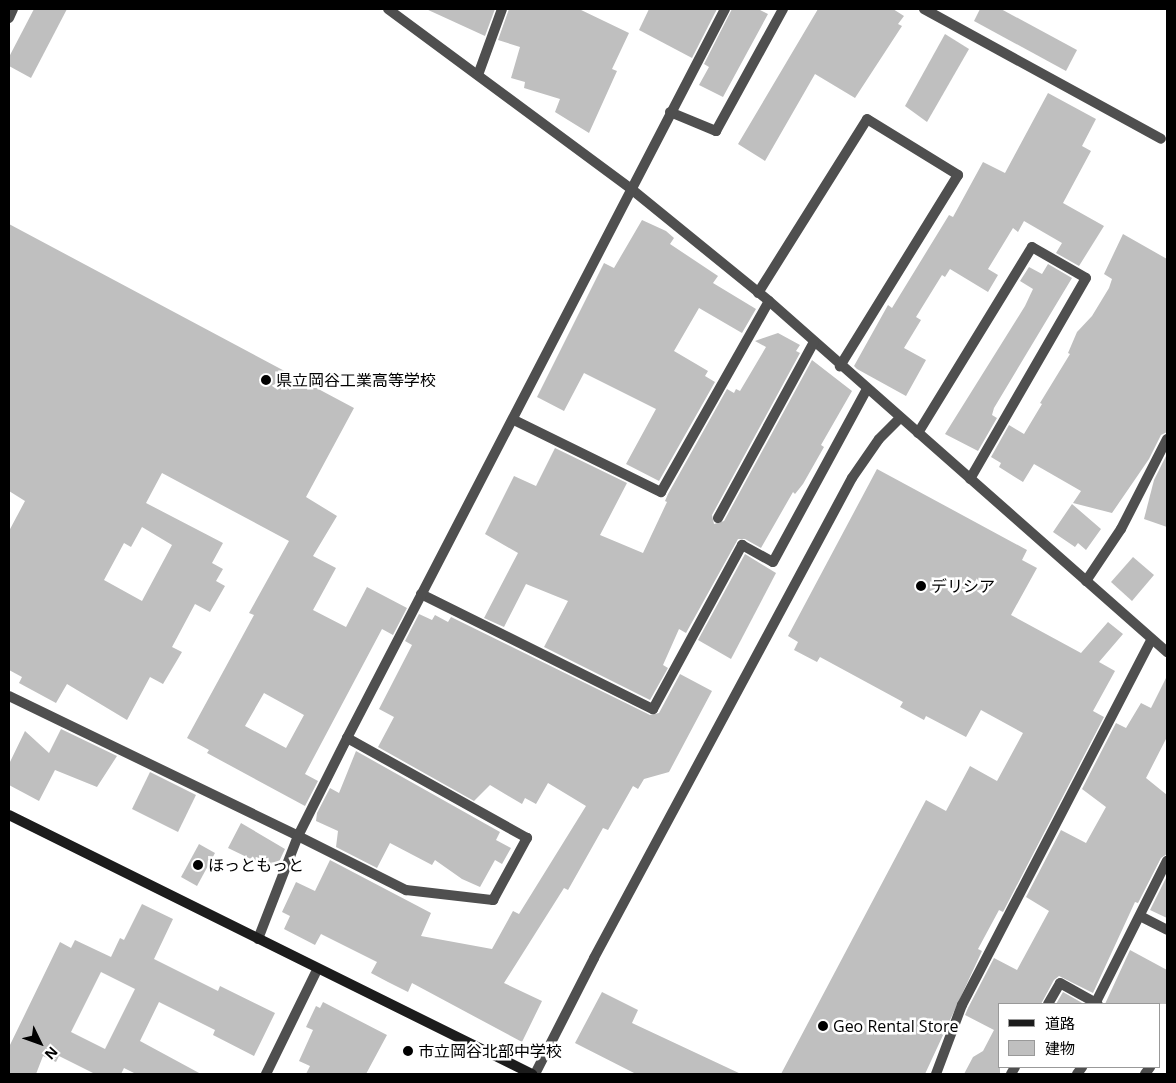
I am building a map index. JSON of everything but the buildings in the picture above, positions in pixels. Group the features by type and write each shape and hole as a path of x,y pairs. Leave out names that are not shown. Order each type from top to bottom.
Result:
{"street":[{"path":"9,18 13,9"},
{"path":"388,9 630,188 769,301 840,366 1167,652"},
{"path":"478,75 502,9"},
{"path":"258,939 298,836 347,738 514,420 630,188 725,9"},
{"path":"670,112 716,131 783,9"},
{"path":"924,9 1161,139"},
{"path":"758,293 867,119 958,174 840,366"},
{"path":"918,434 1032,247 1086,278 970,479"},
{"path":"514,420 661,492 769,301"},
{"path":"718,518 814,342"},
{"path":"422,594 653,709 742,545 772,562 867,389"},
{"path":"9,815 317,970 533,1074 852,478 879,438 900,418"},
{"path":"1086,581 1121,529 1167,439"},
{"path":"936,1074 962,1004 1152,639"},
{"path":"9,696 406,890 493,900 527,838 347,738"},
{"path":"1049,1003 1060,983 1097,1003 1167,862"},
{"path":"1140,916 1167,930"},
{"path":"266,1074 317,970"}],"place":[{"name":"県立岡谷工業高等学校","path":"266,380"},
{"name":"デリシア","path":"921,586"},
{"name":"ほっともっと","path":"198,865"},
{"name":"Geo Rental Store","path":"823,1026"},
{"name":"市立岡谷北部中学校","path":"408,1051"}]}
